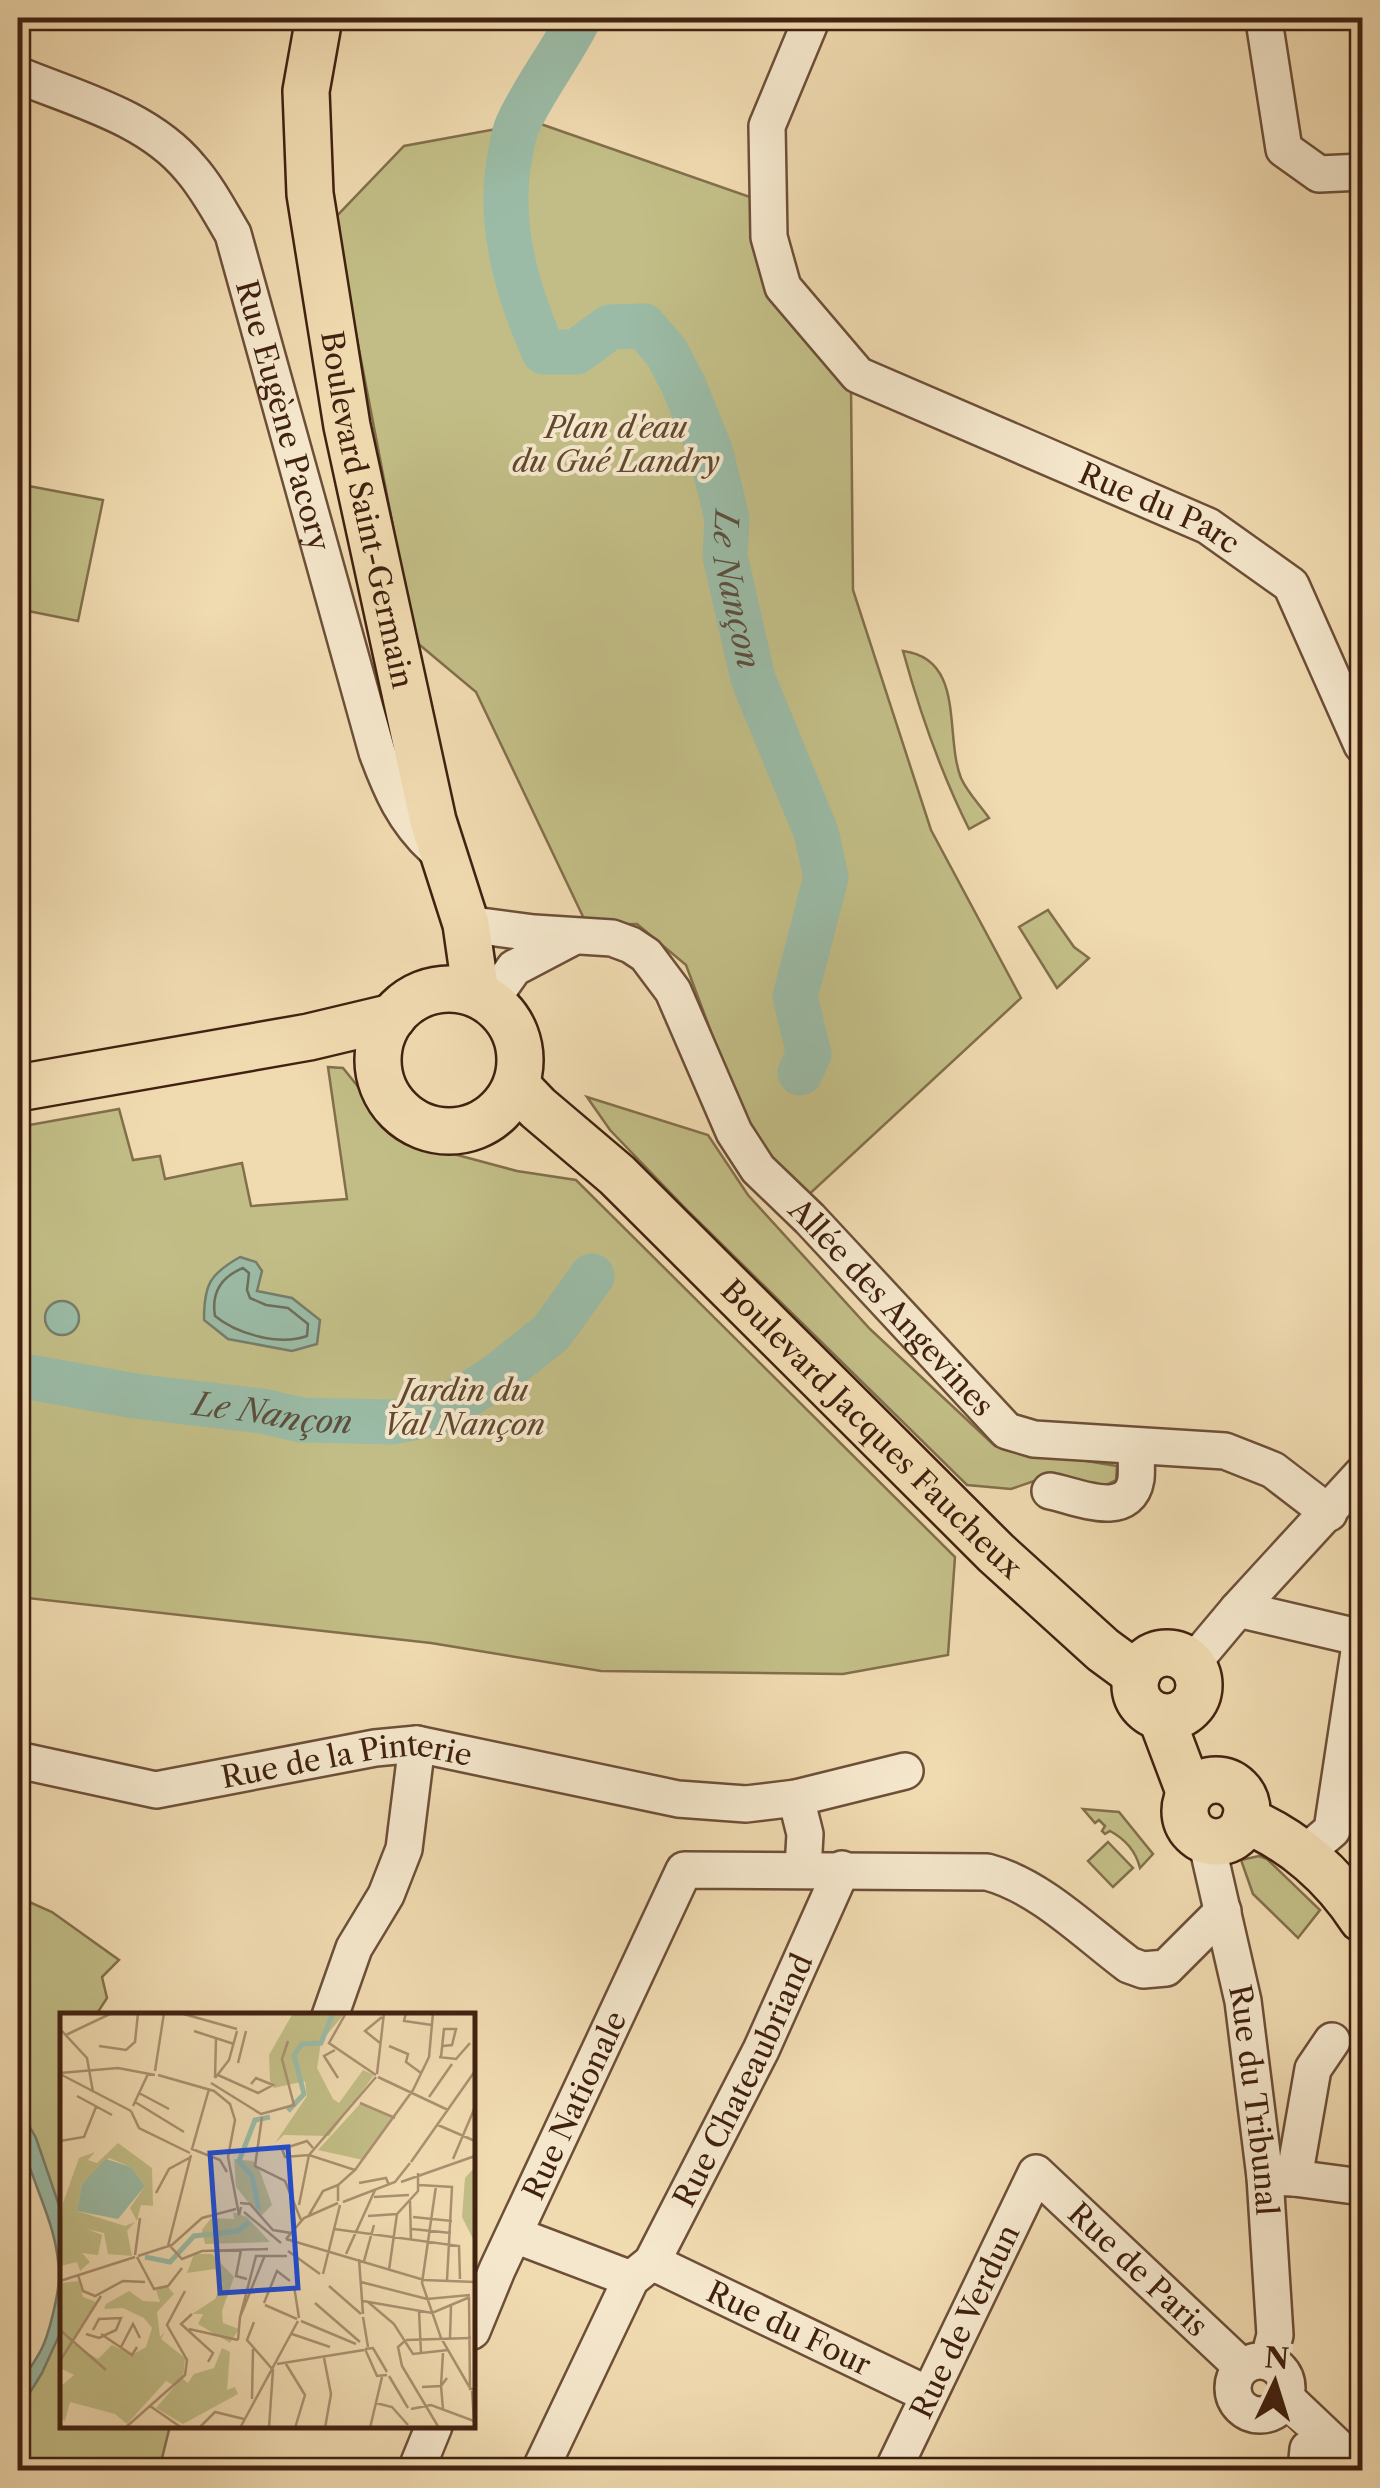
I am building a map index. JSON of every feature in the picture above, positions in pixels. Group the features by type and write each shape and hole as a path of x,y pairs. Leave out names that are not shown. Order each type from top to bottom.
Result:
{"main road":[{"name":"Boulevard Saint-Germain","path":"319,18 306,92 310,194 347,426 434,834 466,924 466,996"},
{"name":"Rue Eugène Pacory","path":"434,834 449,924 448,953 466,996"},
{"path":"418,996 466,996 507,1018 517,1039 520,1062 504,1101 472,1128 427,1128 406,1117 386,1090 385,1037 418,996"},
{"path":"18,1088 309,1037 385,1037"},
{"name":"Boulevard Jacques Faucheux","path":"504,1101 618,1175 996,1553 1136,1674"},
{"path":"1157,1655 1176,1655 1191,1665 1198,1684 1197,1694 1174,1714 1142,1706 1135,1685 1141,1666 1157,1655"},
{"path":"1174,1714 1202,1787 1233,1785 1240,1792 1247,1810 1226,1830"},
{"path":"1226,1830 1273,1832 1345,1892 1362,1919"}],"street":[{"name":"Rue du Parc","path":"812,18 766,126 769,237 783,287 858,375 1208,526 1291,585 1362,745"},
{"path":"1268,18 1284,149 1319,174 1362,172"},
{"name":"Rue Eugène Pacory","path":"18,75 130,121 164,143 190,167 233,234 377,752 395,800 416,831 434,834"},
{"name":"Allée des Angevines","path":"466,924 612,938 646,955 672,990 734,1132 758,1169 810,1219 1007,1431 1034,1439 1225,1452 1273,1470 1328,1513"},
{"path":"466,996 574,937"},
{"path":"1050,1491 1097,1504 1121,1500 1136,1480 1136,1446"},
{"path":"1191,1665 1362,1474"},
{"path":"1238,1609 1362,1638 1332,1830 1304,1854"},
{"path":"331,2013 354,1948 386,1895 404,1850 418,1744"},
{"name":"Rue de la Pinterie","path":"18,1760 156,1790 375,1748 418,1744 678,1799 746,1804 796,1798 906,1771"},
{"path":"796,1798 804,1834 803,1869 987,1872 1004,1877 1037,1896 1128,1965 1144,1970 1166,1968 1223,1911"},
{"name":"Rue du Tribunal","path":"1226,1830 1223,1911 1280,2178 1276,2336 1255,2364"},
{"name":"Rue Nationale","path":"475,2317 485,2266 515,2235 684,1870 803,1869"},
{"name":"Rue Chateaubriand","path":"540,2470 760,2050 842,1870"},
{"path":"1332,2041 1312,2069 1280,2178 1362,2187"},
{"name":"Rue de Paris","path":"1036,2173 1255,2364"},
{"name":"Rue de Verdun","path":"893,2470 1036,2173"},
{"name":"Rue du Four","path":"515,2235 642,2270 927,2394"},
{"path":"1255,2364 1282,2372 1287,2389 1277,2406 1252,2414 1234,2399 1232,2382 1255,2364"},
{"path":"1277,2406 1315,2463"},
{"path":"1277,2406 1362,2470"},
{"path":"416,2470 433,2428"}],"green space":[{"name":"Plan d'eau du Gué Landry","path":"535,122 750,197 851,386 853,590 931,830 1021,998 803,1200 753,1144 686,965 637,924 587,925 476,692 415,641 334,219 404,146"},
{"path":"18,484 103,500 78,621 18,609"},
{"path":"903,651 923,657 945,683 961,778 989,818 969,829 931,741"},
{"path":"1048,910 1074,947 1089,958 1057,988 1019,927"},
{"name":"Jardin du Val Nançon","path":"328,1067 343,1068 401,1140 517,1171 576,1180 955,1557 948,1655 843,1674 601,1671 431,1643 18,1597 18,1127 119,1109 133,1160 160,1156 165,1179 242,1163 251,1206 347,1199"},
{"path":"587,1097 708,1135 748,1195 870,1329 995,1446 1117,1466 1116,1480 1102,1487 1061,1479 1037,1480 1011,1489 967,1485 689,1212 610,1130"},
{"path":"1083,1809 1119,1812 1153,1854 1140,1868 1125,1842 1110,1831 1105,1834 1105,1826 1099,1820 1095,1823"},
{"path":"1108,1842 1133,1868 1113,1887 1088,1861"},
{"path":"1259,1856 1267,1859 1320,1910 1298,1938 1253,1894 1241,1860"},
{"path":"18,1897 52,1912 119,1960 102,1977 107,1998 97,2013 60,2013 60,2225 18,2112"},
{"path":"60,2318 60,2428 170,2428 159,2470 18,2470 18,2396"}],"water":[{"path":"240,1257 256,1262 262,1271 257,1291 292,1298 320,1320 317,1344 292,1351 228,1339 204,1320 205,1297 211,1281"},
{"path":"62,1301 74,1306 79,1318 74,1330 62,1335 50,1330 45,1318 50,1306"},
{"path":"18,2106 36,2138 60,2208 60,2333 18,2412 23,2379 41,2350 50,2324 59,2276 52,2232 19,2128"}],"waterway":[{"name":"Le Nançon","path":"579,18 514,133 506,206 512,256 525,305 544,352 576,352 610,327 644,326 667,353 711,453 727,518 725,556 753,679 816,832 826,877 795,997 809,1054 800,1073"},
{"name":"Le Nançon","path":"18,1375 301,1420 393,1422 437,1413 493,1379 551,1333 592,1276"}]}
